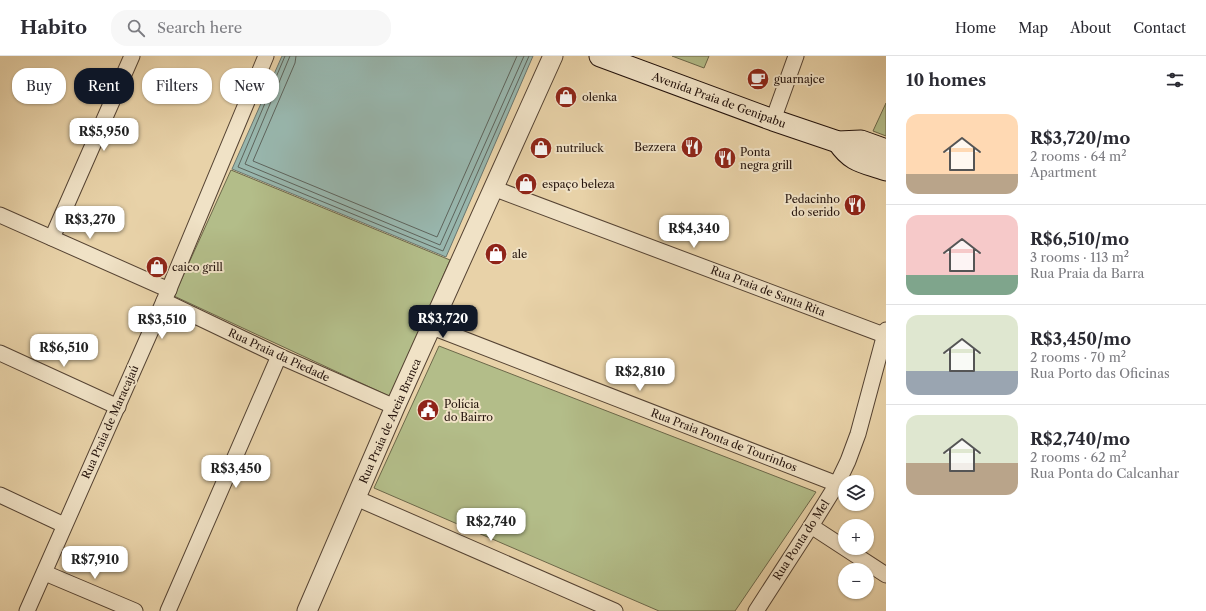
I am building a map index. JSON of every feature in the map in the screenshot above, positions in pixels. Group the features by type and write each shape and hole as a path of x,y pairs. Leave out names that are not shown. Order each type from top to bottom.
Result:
{"main road":[{"name":"Avenida Praia de Genipabu","path":"600,56 630,61 773,120 838,142 860,142 886,150"},
{"path":"838,142 853,159 886,170"}],"street":[{"path":"52,238 132,56"},
{"name":"Rua Praia de Maracajaú","path":"27,611 118,407 266,56"},
{"name":"Rua Praia de Areia Branca","path":"308,611 395,407 553,56"},
{"path":"773,120 796,56"},
{"name":"Rua Praia de Santa Rita","path":"493,188 885,332"},
{"name":"Rua Praia da Piedade","path":"0,215 52,238 166,295 279,356 395,407"},
{"name":"Rua Praia Ponta de Tourinhos","path":"432,327 837,484"},
{"name":"Rua Ponta do Mel","path":"756,611 837,484 848,461 858,434 885,332"},
{"path":"0,353 118,407"},
{"path":"168,611 279,356"},
{"path":"0,495 64,526"},
{"path":"356,498 615,611"},
{"path":"811,526 886,575"},
{"path":"44,573 135,611"}],"green space":[{"path":"672,56 709,56 704,68"},
{"path":"886,103 886,136 873,131"},
{"path":"231,170 450,260 391,397 174,296"},
{"path":"439,346 816,492 735,611 659,611 374,488"}],"water":[{"path":"282,56 533,56 446,257 232,169 261,104 279,104 279,68 277,68"}],"place":[{"name":"guarnajce","path":"758,79"},
{"name":"olenka","path":"566,97"},
{"name":"Bezzera","path":"692,147"},
{"name":"nutriluck","path":"541,148"},
{"name":"Ponta negra grill","path":"725,158"},
{"name":"espaço beleza","path":"526,184"},
{"name":"Pedacinho do serido","path":"855,205"},
{"name":"ale","path":"496,254"},
{"name":"caico grill","path":"157,267"},
{"name":"Polícia do Bairro","path":"428,410"}]}
